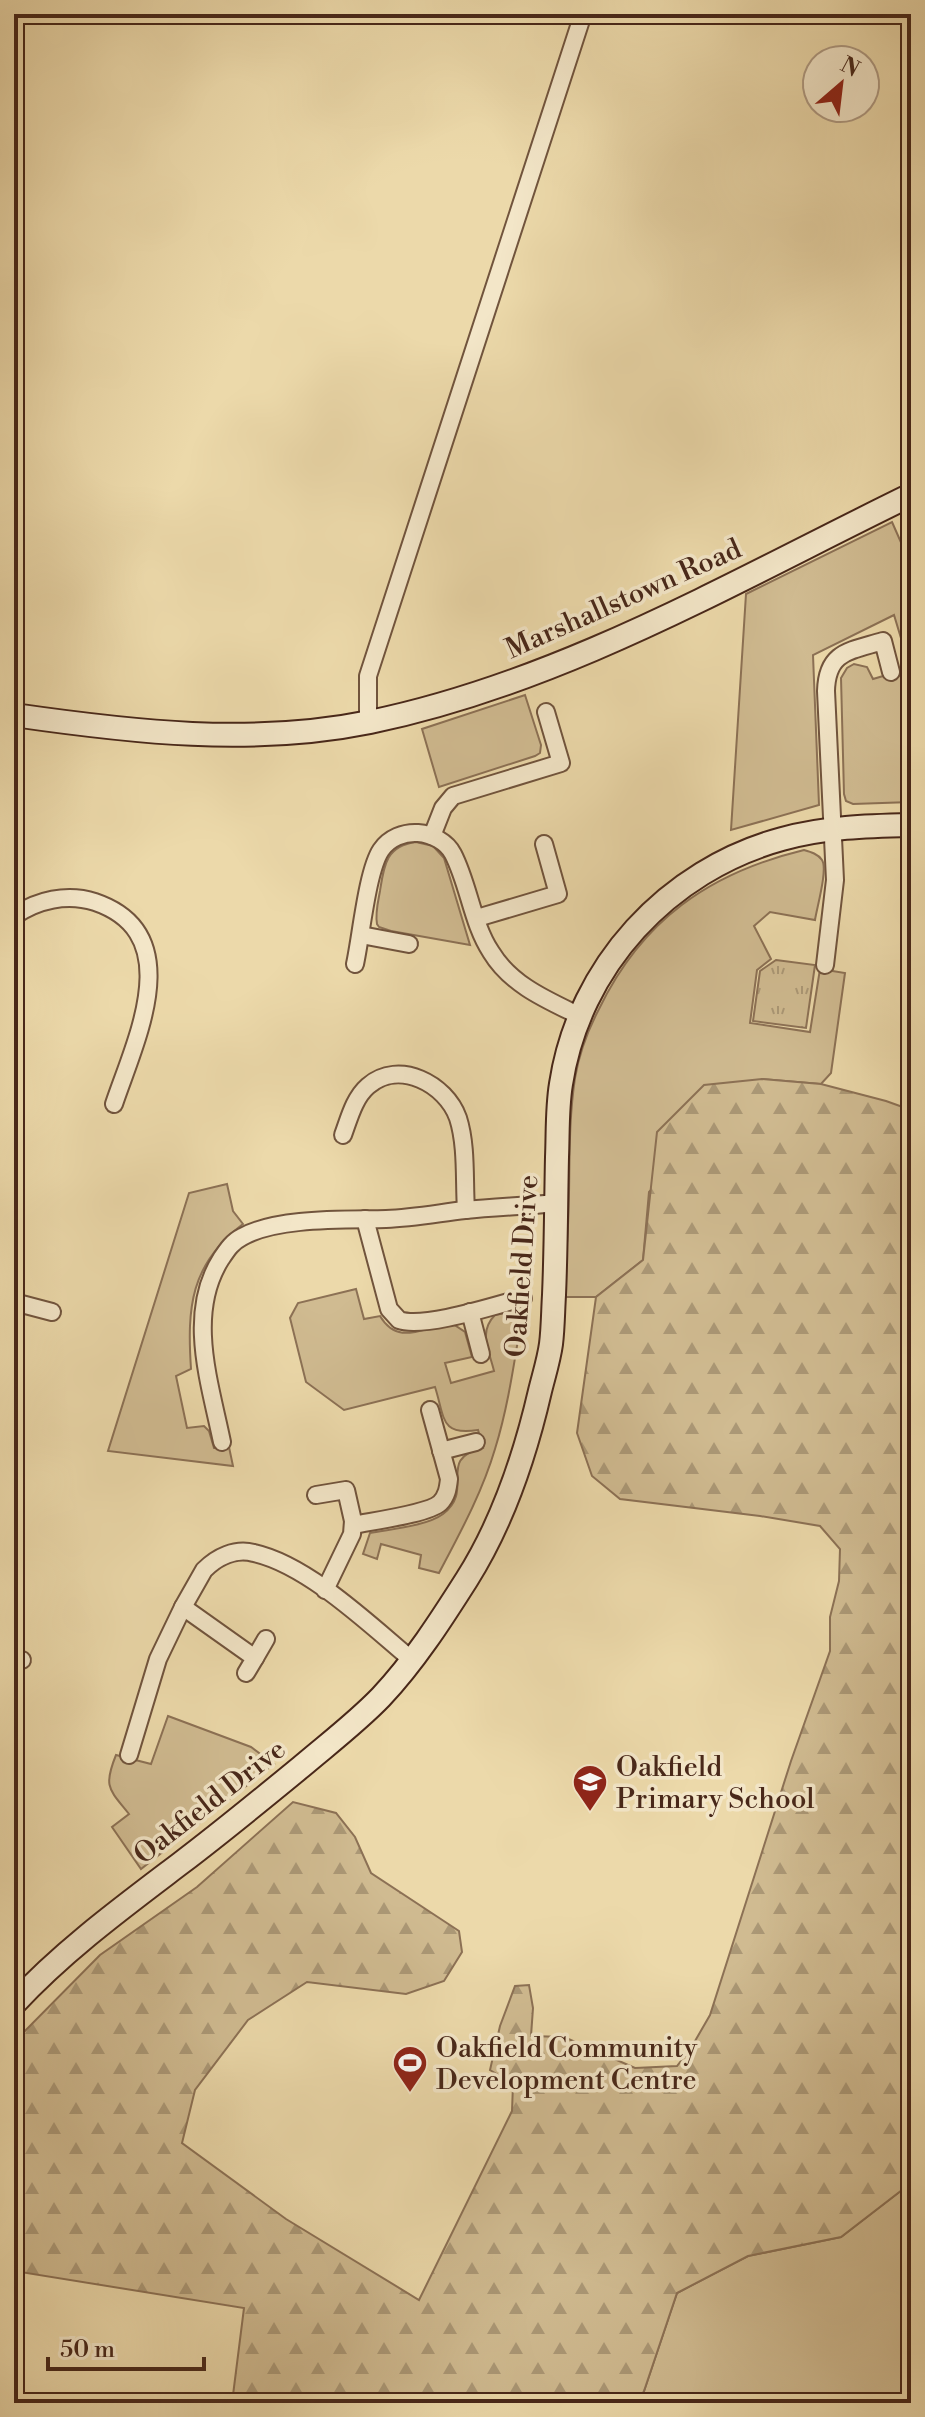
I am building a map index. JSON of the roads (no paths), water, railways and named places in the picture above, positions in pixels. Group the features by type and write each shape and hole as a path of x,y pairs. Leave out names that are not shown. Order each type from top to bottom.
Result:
{"street":[{"path":"368,722 368,676 583,14"},
{"name":"Marshallstown Road","path":"14,715 139,731 223,736 368,722 423,709 513,681 618,639 911,495"},
{"path":"825,965 835,880 826,691 829,669 840,655 883,641 891,672"},
{"path":"432,836 443,808 453,796 561,763 546,712"},
{"name":"Oakfield Drive","path":"14,2004 44,1973 122,1907 323,1749 380,1697 412,1660 488,1545 508,1499 531,1430 551,1344 561,1085 566,1057 580,1016 616,951 671,894 710,869 745,853 779,840 833,829 911,825"},
{"path":"355,964 372,873 382,848 401,835 416,833 432,836 446,844 453,853 487,945 503,968 526,987 580,1016"},
{"path":"477,918 558,894 544,844"},
{"path":"14,916 55,898 85,899 115,911 127,920 139,937 150,970 150,987 114,1104"},
{"path":"361,935 409,944"},
{"path":"343,1135 358,1099 372,1083 385,1078 412,1077 432,1084 448,1100 458,1118 466,1210"},
{"path":"222,1442 206,1365 203,1314 208,1284 226,1251 239,1238 268,1228 317,1220 397,1219 556,1203"},
{"path":"365,1219 389,1309 397,1319 413,1323 523,1298"},
{"path":"14,1302 52,1312"},
{"path":"470,1312 481,1354"},
{"path":"353,1525 428,1510 446,1494 449,1482 430,1410"},
{"path":"441,1451 476,1442"},
{"path":"316,1495 346,1490 353,1525 349,1544 325,1590"},
{"path":"129,1755 154,1672 183,1607 204,1570 224,1555 253,1552 299,1573 412,1660"},
{"path":"183,1607 255,1658"},
{"path":"246,1673 266,1639"}],"place":[{"name":"Oakfield Primary School","path":"590,1813"},
{"name":"Oakfield Community Development Centre","path":"410,2094"}]}
